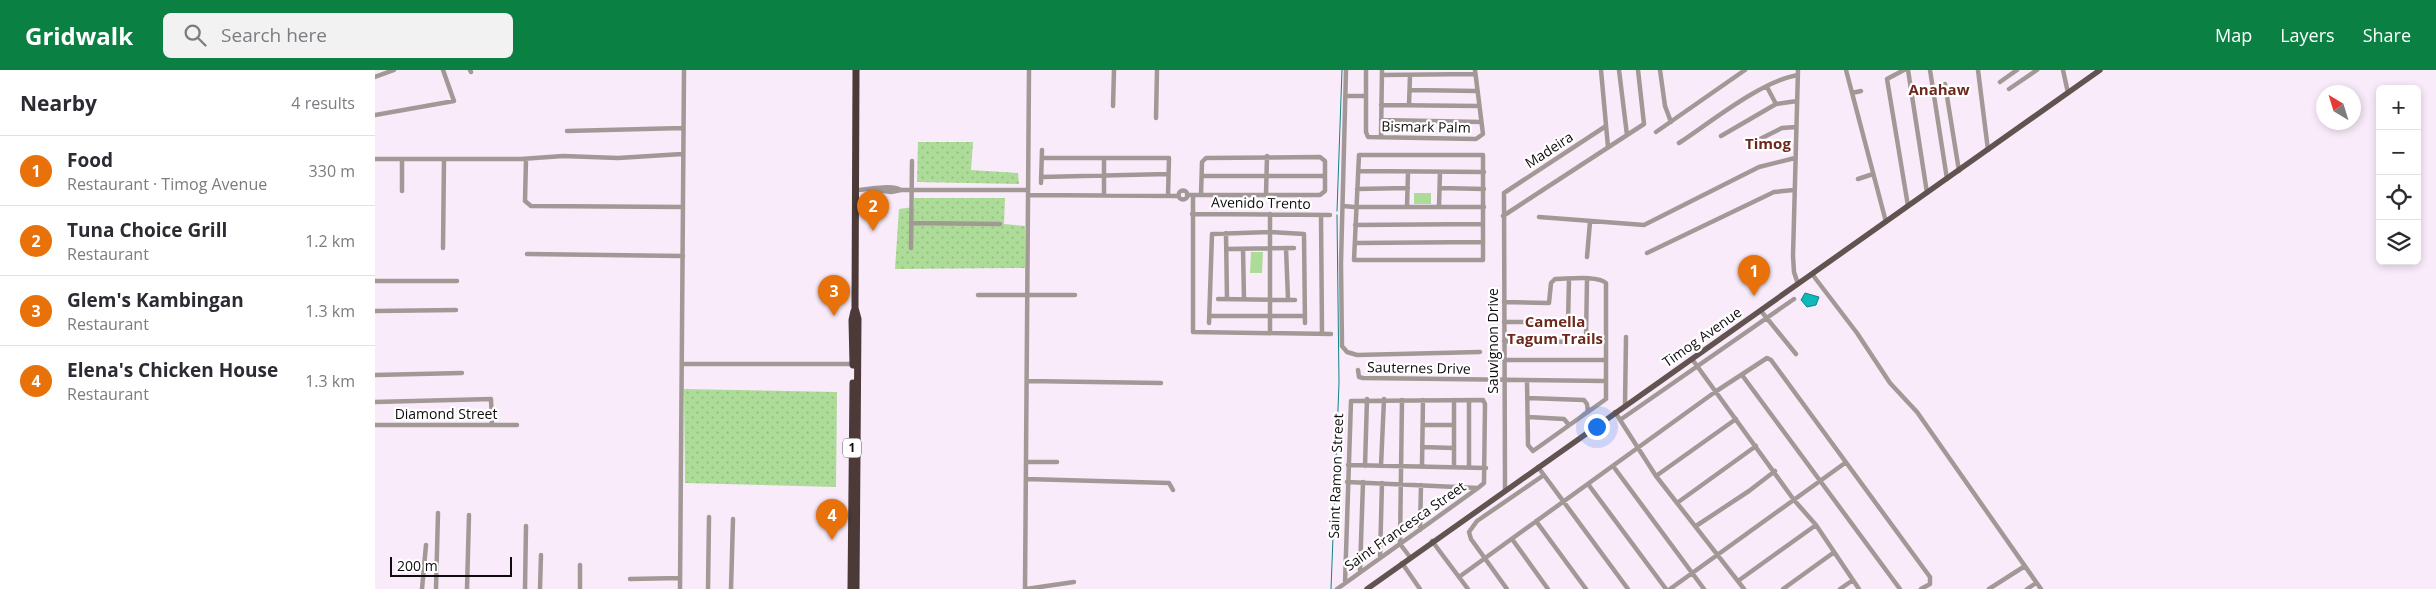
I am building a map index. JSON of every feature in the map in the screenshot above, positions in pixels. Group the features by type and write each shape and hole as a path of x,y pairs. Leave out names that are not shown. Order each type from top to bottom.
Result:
{"highway":[{"name":"1","path":"851,589 857,319 855,308 856,70"},
{"name":"1","path":"855,308 852,320 855,381"},
{"name":"1","path":"853,560 856,589"}],"main road":[{"name":"Timog Avenue","path":"1367,589 1432,541 1761,311 2100,70"}],"street":[{"path":"375,77 394,70"},
{"path":"375,115 454,101 443,70"},
{"path":"680,589 684,70"},
{"path":"1029,70 1026,589 1074,582"},
{"path":"1113,106 1115,70"},
{"path":"1156,118 1157,70"},
{"path":"1347,70 1341,338 1344,350 1357,354 1480,352"},
{"name":"Bismark Palm","path":"1366,70 1366,134 1370,138 1477,140 1483,136 1475,72"},
{"path":"1601,70 1609,147"},
{"path":"1619,70 1627,135"},
{"path":"1503,216 1644,124 1637,70"},
{"path":"1660,70 1665,106 1671,122"},
{"path":"1656,132 1745,70"},
{"path":"1846,70 1886,222"},
{"path":"1904,70 1887,79 1908,206"},
{"path":"1908,70 1927,193"},
{"path":"1930,70 1947,179"},
{"path":"1978,70 1988,150"},
{"path":"2000,82 2017,70"},
{"path":"2009,89 2037,70"},
{"path":"2063,70 2068,93"},
{"path":"1381,137 1382,72 1410,75 1475,72"},
{"path":"1679,143 1782,78 1798,72 1793,265 1798,284"},
{"path":"1409,105 1410,75"},
{"path":"1945,84 1959,171"},
{"path":"1767,87 1775,104"},
{"path":"1410,90 1477,91"},
{"path":"1852,93 1861,92"},
{"path":"1345,96 1365,96"},
{"path":"1721,136 1775,104 1797,101"},
{"path":"1381,104 1479,106"},
{"path":"1381,120 1481,122"},
{"name":"Madeira","path":"1504,193 1606,126"},
{"path":"1760,139 1782,128 1796,127"},
{"path":"567,131 683,128"},
{"path":"1041,183 1042,150"},
{"path":"375,159 526,159 563,156 618,158 682,154"},
{"path":"1359,155 1483,155 1484,172 1483,260 1354,260 1355,207 1359,155"},
{"path":"856,190 1168,196 1179,196 1183,191 1190,195 1201,195 1266,194 1321,195 1325,191 1323,158 1267,156 1205,158 1202,162 1201,195"},
{"path":"1266,194 1267,156"},
{"path":"1042,158 1169,158 1168,196"},
{"path":"1104,158 1104,195"},
{"path":"1539,218 1638,225 1649,224 1759,167 1795,158"},
{"path":"402,159 402,190"},
{"path":"443,248 444,159"},
{"path":"526,159 525,201 531,206 683,207"},
{"path":"911,248 912,161"},
{"path":"1358,171 1484,172"},
{"path":"1407,207 1408,172"},
{"path":"1439,206 1440,172"},
{"path":"1041,177 1168,174"},
{"path":"1858,179 1873,174"},
{"path":"1201,176 1325,176"},
{"path":"1357,189 1408,188"},
{"path":"1440,188 1484,189"},
{"path":"1647,253 1774,192 1794,190"},
{"name":"Sauvignon Drive","path":"1504,193 1505,490"},
{"path":"1190,195 1192,214 1193,332 1331,334"},
{"path":"1343,208 1484,207"},
{"name":"Avenido Trento","path":"1192,214 1330,215"},
{"path":"1270,214 1270,333"},
{"path":"1321,215 1322,334"},
{"path":"1587,257 1590,222"},
{"path":"911,223 1000,224"},
{"path":"1355,225 1483,224"},
{"path":"1209,324 1211,235 1214,232 1304,234 1305,323"},
{"path":"1226,233 1227,299"},
{"path":"1355,244 1483,242"},
{"path":"1286,248 1288,299"},
{"path":"1226,249 1294,248"},
{"path":"1243,249 1244,299"},
{"path":"527,254 683,256"},
{"path":"1812,274 1857,333 1890,383 1917,412 2041,589"},
{"path":"1504,322 1568,322 1569,278"},
{"path":"1504,302 1549,303 1552,280 1587,278 1605,281 1606,399 1535,450 1530,450 1528,445 1527,381"},
{"path":"1504,341 1580,342 1586,340 1587,278"},
{"path":"375,281 457,281"},
{"path":"978,295 1075,295"},
{"path":"1218,299 1295,300"},
{"path":"1620,420 1794,300"},
{"path":"375,311 457,310"},
{"path":"1761,311 1796,354"},
{"path":"1209,316 1305,316"},
{"path":"1625,337 1625,405"},
{"path":"1459,577 1765,358 1770,359 1930,577 1930,584 1921,589"},
{"path":"1692,359 1775,471 1794,500 1815,525 1859,589"},
{"path":"1504,360 1607,360"},
{"path":"681,364 853,364"},
{"name":"Sauternes Drive","path":"1359,370 1359,377 1363,378 1607,381"},
{"path":"375,375 462,373"},
{"path":"1742,375 1900,589"},
{"path":"1027,381 1161,384"},
{"path":"1528,398 1584,400 1587,404 1588,412"},
{"path":"375,402 491,399 492,425"},
{"path":"1348,465 1365,466 1486,468 1485,403 1481,400 1367,399 1365,466"},
{"name":"Saint Ramon Street","path":"1345,583 1351,401 1367,399"},
{"path":"1381,466 1383,400"},
{"path":"1402,400 1400,544 1410,557"},
{"path":"1422,466 1423,400"},
{"path":"1454,400 1455,467"},
{"path":"1469,400 1469,468"},
{"path":"1615,412 1656,476 1744,589"},
{"path":"1529,417 1564,419 1569,425"},
{"path":"1656,476 1736,419"},
{"name":"Diamond Street","path":"375,425 517,425"},
{"path":"1423,425 1454,425"},
{"path":"1677,503 1756,446"},
{"path":"1423,447 1454,448"},
{"path":"1026,462 1057,462"},
{"path":"1670,589 1845,463"},
{"path":"1538,466 1628,589"},
{"path":"1613,466 1704,589"},
{"name":"Saint Francesca Street","path":"1337,589 1479,488 1485,480 1486,468"},
{"path":"1696,526 1749,491 1775,471"},
{"path":"1507,589 1469,536 1470,528 1543,475"},
{"path":"1026,479 1169,483 1173,490"},
{"path":"1347,482 1479,488"},
{"path":"1360,572 1363,482"},
{"path":"1380,558 1382,483"},
{"path":"1588,484 1666,589"},
{"path":"1420,530 1421,485"},
{"path":"436,589 438,513"},
{"path":"467,589 469,515"},
{"path":"707,589 709,517"},
{"path":"731,589 733,519"},
{"path":"1536,521 1586,589"},
{"path":"1738,581 1815,525"},
{"path":"525,589 526,526"},
{"path":"1512,539 1548,589"},
{"path":"1432,541 1468,589"},
{"path":"422,589 426,545"},
{"path":"1783,589 1833,552"},
{"path":"540,589 541,555"},
{"path":"1402,563 1420,589"},
{"path":"580,565 580,589"},
{"path":"1989,589 2025,566"},
{"path":"630,579 680,578"},
{"path":"1841,589 1853,580"},
{"path":"2027,589 2036,583"}],"green space":[{"path":"918,142 973,142 971,170 1018,173 1019,184 917,182"},
{"path":"1414,193 1431,193 1431,204 1414,204"},
{"path":"914,198 1005,198 1004,224 1025,226 1025,268 895,269 899,209 914,207"},
{"path":"1251,252 1263,252 1262,273 1250,273"},
{"path":"684,389 837,392 836,487 685,483"}],"water":[{"path":"1805,293 1819,297 1816,305 1807,307 1801,300"}],"waterway":[{"path":"1337,211 1342,70"},
{"path":"1331,589 1339,383 1337,215"}],"place":[{"name":"Tuna Choice Grill","path":"873,231"},
{"name":"Food","path":"1754,296"},
{"name":"Glem's Kambingan","path":"834,316"},
{"name":"Elena's Chicken House","path":"832,540"}],"district":[{"name":"Anahaw","path":"1939,90"},
{"name":"Timog","path":"1768,144"},
{"name":"Camella Tagum Trails","path":"1555,330"}]}
